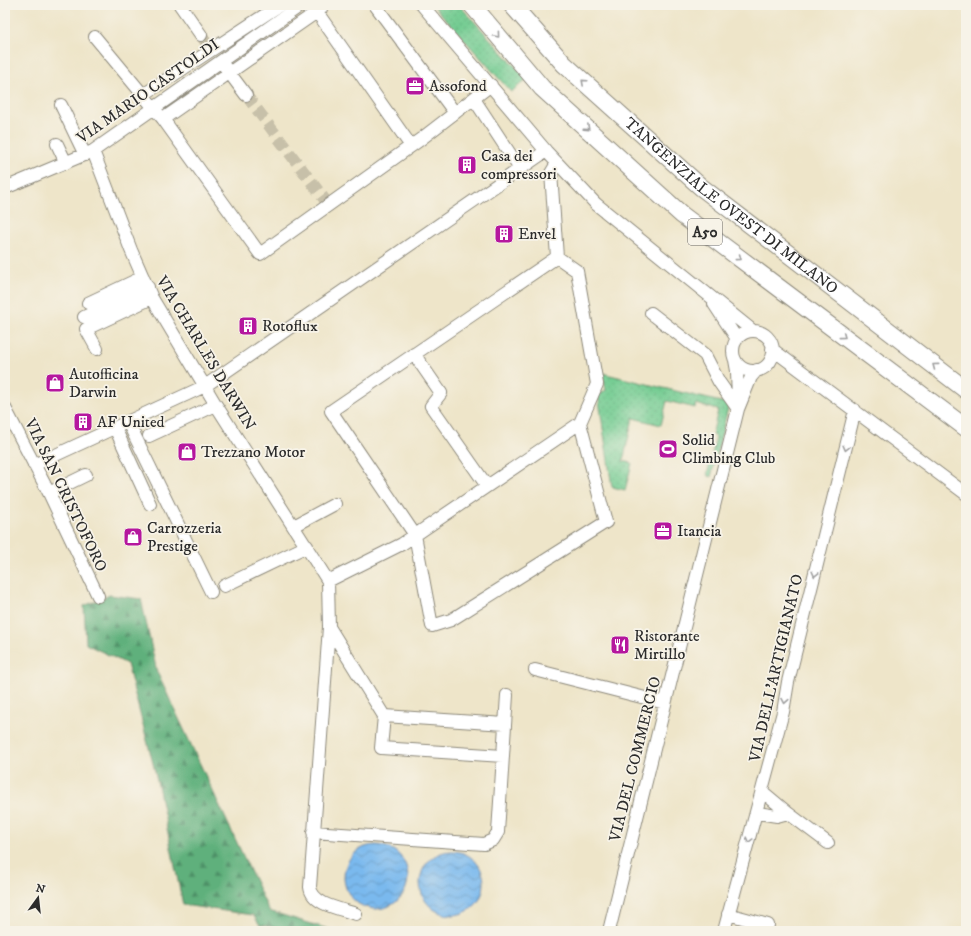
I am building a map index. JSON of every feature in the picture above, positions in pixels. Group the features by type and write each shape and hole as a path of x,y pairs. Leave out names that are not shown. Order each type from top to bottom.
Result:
{"highway":[{"name":"TANGENZIALE OVEST DI MILANO","path":"472,5 542,88 682,215 966,428"},
{"name":"TANGENZIALE OVEST DI MILANO","path":"512,5 564,64 701,187 966,390"}],"street":[{"path":"180,5 201,35"},
{"path":"143,95 211,48 280,5"},
{"name":"VIA MARIO CASTOLDI","path":"7,184 66,163 89,153 220,60 301,5"},
{"path":"375,5 455,113"},
{"path":"422,5 546,151 596,204 753,331 765,336 768,339 771,354 763,368 757,370 744,369 735,360 733,349 737,339 742,335 753,331"},
{"path":"163,119 317,9 411,146"},
{"path":"95,37 163,119 260,254 327,203 411,146 491,85"},
{"path":"211,48 246,94"},
{"path":"474,99 520,169"},
{"name":"VIA CHARLES DARWIN","path":"62,105 89,153 148,287 216,405 328,581"},
{"path":"57,144 66,163"},
{"path":"34,465 205,386 546,151"},
{"path":"557,163 550,173 557,257"},
{"path":"557,257 331,411 415,535 432,626 451,620 606,522 580,423"},
{"path":"356,914 316,899 310,891 313,832 329,627 328,581 402,544 580,423 597,384 577,271 557,257"},
{"path":"88,307 148,287"},
{"path":"97,349 86,330 148,287"},
{"path":"708,295 737,339"},
{"path":"651,313 705,355 719,382 738,409"},
{"path":"414,354 441,393 431,406 487,486"},
{"path":"771,354 812,378 966,494"},
{"name":"VIA DEL COMMERCIO","path":"735,360 738,381 738,409"},
{"name":"VIA DEL COMMERCIO","path":"609,931 738,409 747,385 757,370"},
{"path":"149,436 216,405"},
{"name":"VIA SAN CRISTOFORO","path":"5,408 49,492 98,596"},
{"name":"VIA DELL'ARTIGIANATO","path":"724,931 763,792 855,410"},
{"path":"128,422 211,592"},
{"path":"115,428 150,504"},
{"path":"49,492 86,475"},
{"path":"294,526 335,504"},
{"path":"224,586 307,546"},
{"path":"329,627 384,716 381,748 503,756"},
{"path":"535,670 666,703"},
{"path":"313,832 484,844 488,842 496,836 498,832 507,695"},
{"path":"384,716 505,724"},
{"path":"763,792 828,843"},
{"path":"757,813 777,816 788,813"},
{"path":"728,914 768,925 766,931"}],"green space":[{"path":"433,5 459,5 527,79 511,92"},
{"path":"602,373 729,404 711,477 707,475 716,437 712,435 718,410 696,404 695,408 667,401 661,425 633,418 623,461 632,463 625,490 612,487 598,395 606,390"},
{"path":"110,595 141,599 157,672 269,911 335,931 299,931 260,925 253,915 183,905 155,771 127,664 86,644 84,606"}],"water":[{"path":"376,845 394,851 402,859 408,877 402,895 394,903 376,909 358,903 350,895 344,877 350,859 358,851"},
{"path":"452,851 470,857 478,865 484,883 478,901 470,909 452,915 434,909 426,901 420,883 426,865 434,857"}],"tunnel":[{"path":"201,35 209,47"},
{"path":"246,95 325,200"}],"place":[{"name":"Assofond","path":"415,86"},
{"name":"Casa dei compressori","path":"467,165"},
{"name":"Envel","path":"504,234"},
{"name":"Rotoflux","path":"248,326"},
{"name":"Autofficina Darwin","path":"55,383"},
{"name":"AF United","path":"83,422"},
{"name":"Solid Climbing Club","path":"668,449"},
{"name":"Trezzano Motor","path":"187,452"},
{"name":"Itancia","path":"663,531"},
{"name":"Carrozzeria Prestige","path":"133,537"},
{"name":"Ristorante Mirtillo","path":"620,645"}]}
